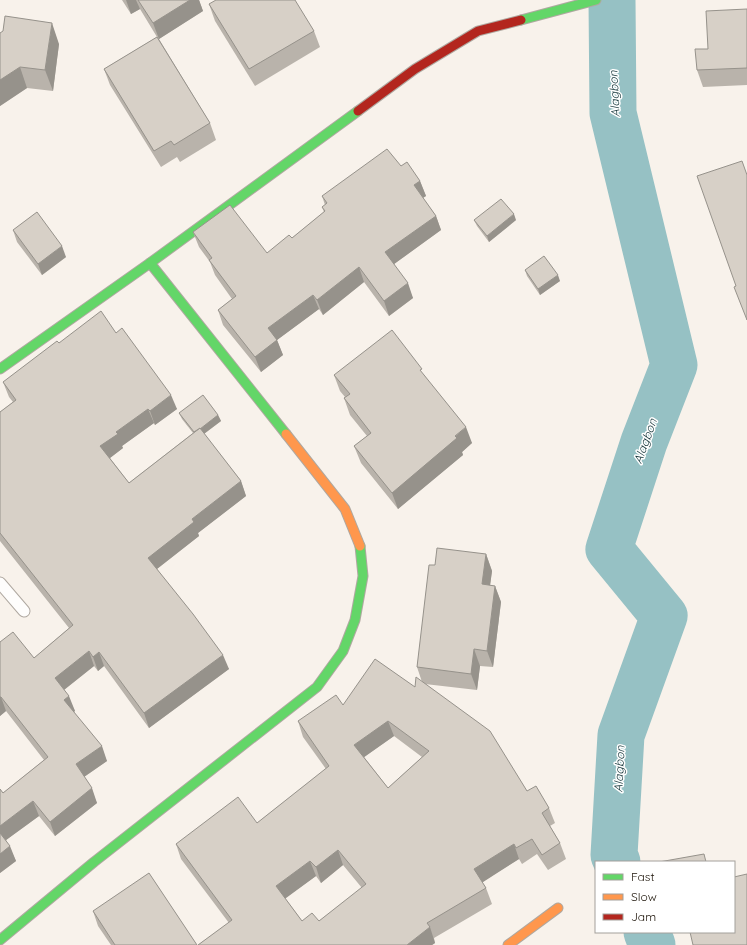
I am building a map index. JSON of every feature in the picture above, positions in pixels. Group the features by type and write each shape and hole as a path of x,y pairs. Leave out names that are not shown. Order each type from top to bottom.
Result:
{"street":[{"path":"0,369 150,263 415,69 478,31 596,0"},
{"path":"0,940 94,862 317,686 343,651 355,620 363,576 363,568 360,545 345,509 150,263"},
{"path":"508,945 558,908"}],"lane":[{"path":"0,583 24,611"}],"building":[{"path":"138,0 190,0 153,23"},
{"path":"216,0 295,0 314,31 249,69 209,4"},
{"path":"747,9 747,68 697,70 695,49 708,49 706,11"},
{"path":"5,16 52,23 45,70 20,67 0,80 0,33 3,31"},
{"path":"157,37 210,123 174,145 171,141 154,151 104,69"},
{"path":"387,149 401,166 407,162 420,181 414,185 436,216 385,252 408,283 384,301 359,267 317,300 313,295 268,328 277,340 255,357 218,310 236,296 209,260 212,258 193,232 230,205 267,253 289,235 292,238 325,211 322,207 327,203 322,196"},
{"path":"742,161 747,175 747,320 734,287 736,286 697,176"},
{"path":"501,199 514,214 487,236 474,220"},
{"path":"37,212 62,246 38,264 13,230"},
{"path":"544,256 558,275 538,289 525,270"},
{"path":"101,311 116,333 122,328 171,395 150,411 148,409 116,432 118,434 100,446 129,483 200,428 241,481 192,519 194,522 148,558 193,614 223,655 144,713 99,652 93,657 89,651 55,678 69,696 64,700 102,746 76,764 92,788 50,822 33,801 0,826 0,789 3,793 48,757 0,697 0,642 13,632 34,658 73,625 0,533 0,412 16,400 3,382 57,341 59,343"},
{"path":"392,330 422,369 420,370 466,427 455,436 457,438 392,493 354,446 371,433 344,398 350,394 334,375"},
{"path":"203,395 218,415 194,432 179,413"},
{"path":"437,548 486,554 482,584 495,586 487,651 474,649 471,674 417,667 429,565 435,565"},
{"path":"375,659 415,687 416,677 490,731 527,791 536,786 549,808 542,813 560,843 542,855 532,839 516,848 514,844 474,869 486,888 427,923 430,927 407,945 198,945 232,920 176,844 238,797 257,823 329,766 298,721 336,695 343,705","holes":["388,721 429,751 388,788 354,745","338,850 366,884 319,921 312,913 302,921 276,886 310,861 316,867"]},
{"path":"0,833 10,846 0,854"},
{"path":"704,854 706,861 665,861"},
{"path":"149,873 197,945 115,945 93,911"},
{"path":"747,874 747,945 693,945 690,933 735,933 735,877"}],"waterway":[{"name":"Alagbon","path":"612,0 613,113 674,365 644,442 609,549 664,616 621,735 614,855 617,861"},
{"name":"Alagbon","path":"647,933 652,945"}],"traffic: fast":[{"path":"521,20 596,0"},
{"path":"0,369 150,263 358,111"},
{"path":"150,263 286,434"},
{"path":"0,940 94,862 317,687 343,651 355,620 363,576 360,546"}],"traffic: slow":[{"path":"286,434 345,509 360,546"},
{"path":"508,945 558,908"}],"traffic: jam":[{"path":"358,111 415,69 478,31 521,20"}]}
